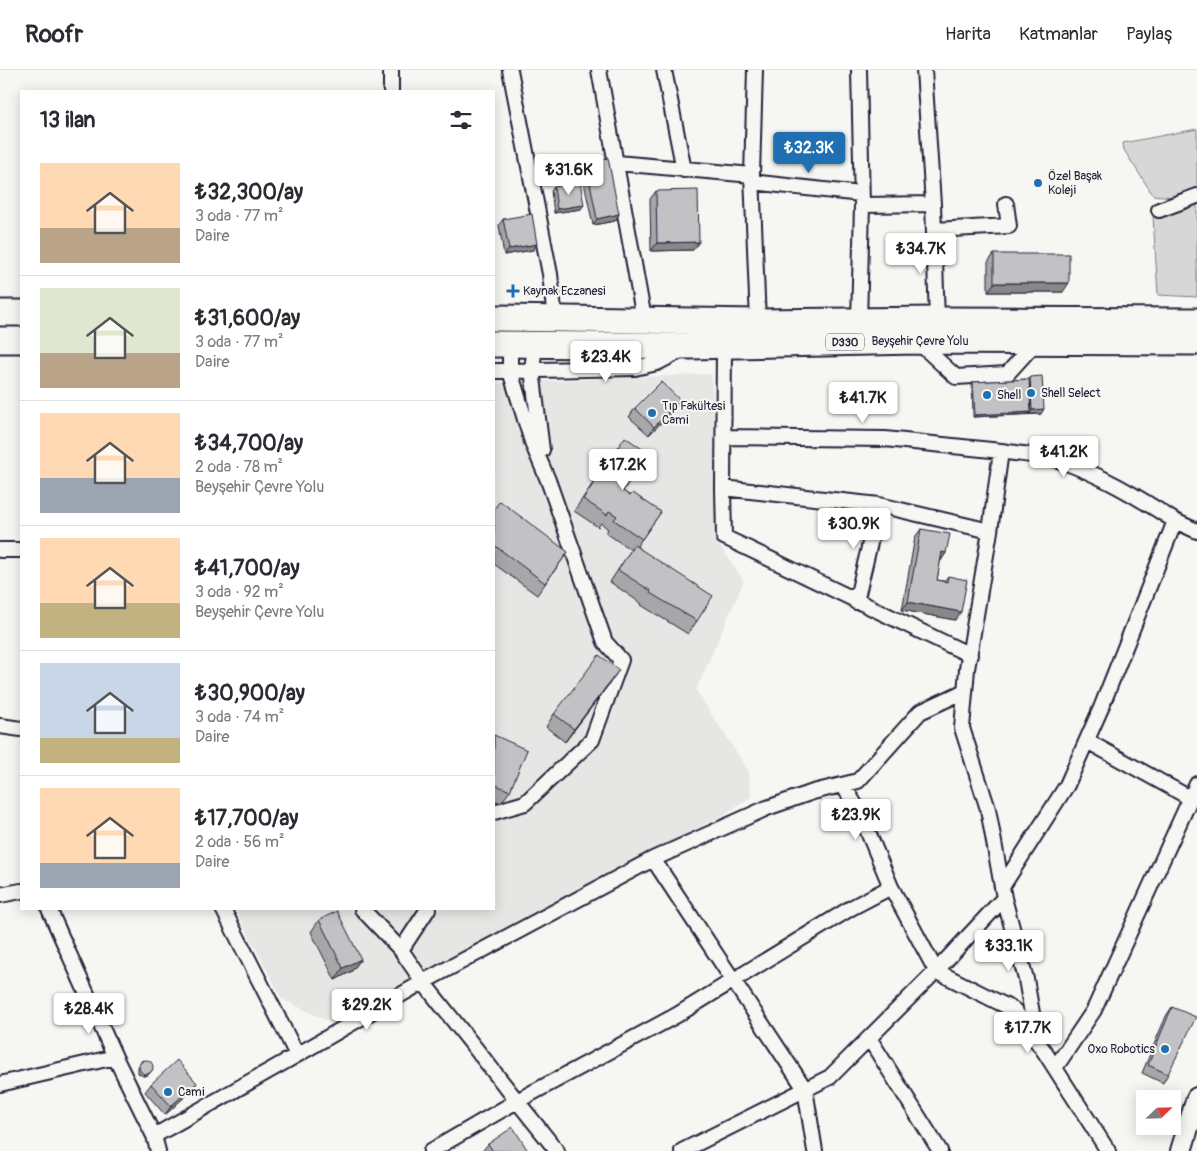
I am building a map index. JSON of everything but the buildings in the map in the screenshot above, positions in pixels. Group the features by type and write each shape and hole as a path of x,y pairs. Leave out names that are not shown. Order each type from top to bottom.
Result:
{"highway":[{"path":"0,314 20,313"},
{"name":"Beyşehir Çevre Yolu","path":"495,318 758,322 937,320 1197,321"},
{"path":"0,340 20,340"},
{"name":"Beyşehir Çevre Yolu","path":"502,344 690,346 916,341 1197,342"}],"street":[{"path":"391,70 392,90"},
{"path":"510,70 550,274 554,310 560,319"},
{"path":"599,70 642,308 647,321"},
{"path":"664,70 684,170"},
{"path":"754,70 752,179 758,322"},
{"path":"859,70 862,200 860,322"},
{"path":"924,70 933,204 937,320"},
{"path":"617,163 752,179 862,200 933,204"},
{"path":"1159,210 1197,196"},
{"path":"934,230 1009,226 1006,204"},
{"path":"916,341 956,376 1007,374 1036,342"},
{"path":"495,812 525,803 592,740 621,660 605,642 548,480 533,446 502,344"},
{"path":"535,345 532,370 539,435 548,480"},
{"path":"724,345 724,536 856,602 970,655"},
{"path":"495,371 635,368 657,363 690,346"},
{"path":"724,437 885,439 1001,451 1056,460 1095,474 1143,501 1174,522 1197,532"},
{"path":"1001,451 970,655 962,728 988,809 1003,892 1026,979 1037,1041"},
{"path":"723,488 879,505 990,531"},
{"path":"856,602 879,505"},
{"path":"682,1151 830,1077 936,971 1003,892 1067,785 1087,741 1174,522"},
{"path":"0,550 20,550"},
{"path":"154,1136 423,982 652,860 767,808 858,781 920,712 965,691"},
{"path":"0,726 20,729"},
{"path":"1087,741 1190,798"},
{"path":"1055,1068 1094,1010 1197,784"},
{"path":"843,785 860,813 891,887 936,971 1014,1010 1037,1041 1108,1151"},
{"path":"652,860 805,1089 815,1151"},
{"path":"430,1151 517,1101 677,1015 851,908 891,887"},
{"path":"0,895 20,891"},
{"path":"49,910 114,1056 154,1136 158,1151"},
{"path":"224,910 297,1055"},
{"path":"363,910 401,950 423,982 557,1151"},
{"path":"401,950 427,910"},
{"path":"869,1038 940,1151"},
{"path":"0,1084 114,1056"},
{"path":"1181,1151 1197,1098"}],"shaded area":[{"path":"1197,129 1197,192 1182,198 1153,195 1124,150 1123,143"},
{"path":"1197,203 1197,297 1158,295 1153,216"},
{"path":"712,374 717,541 744,581 696,690 749,772 751,797 720,817 603,876 332,1023 282,999 236,910 495,910 495,383"}],"place":[{"name":"Özel Başak Koleji","path":"1038,183"},
{"name":"Kaynak Eczanesi","path":"513,291"},
{"name":"Shell Select","path":"1031,393"},
{"name":"Shell","path":"987,395"},
{"name":"Tıp Fakültesi Cami","path":"652,413"},
{"name":"Oxo Robotics","path":"1165,1049"},
{"name":"Cami","path":"168,1092"}]}
